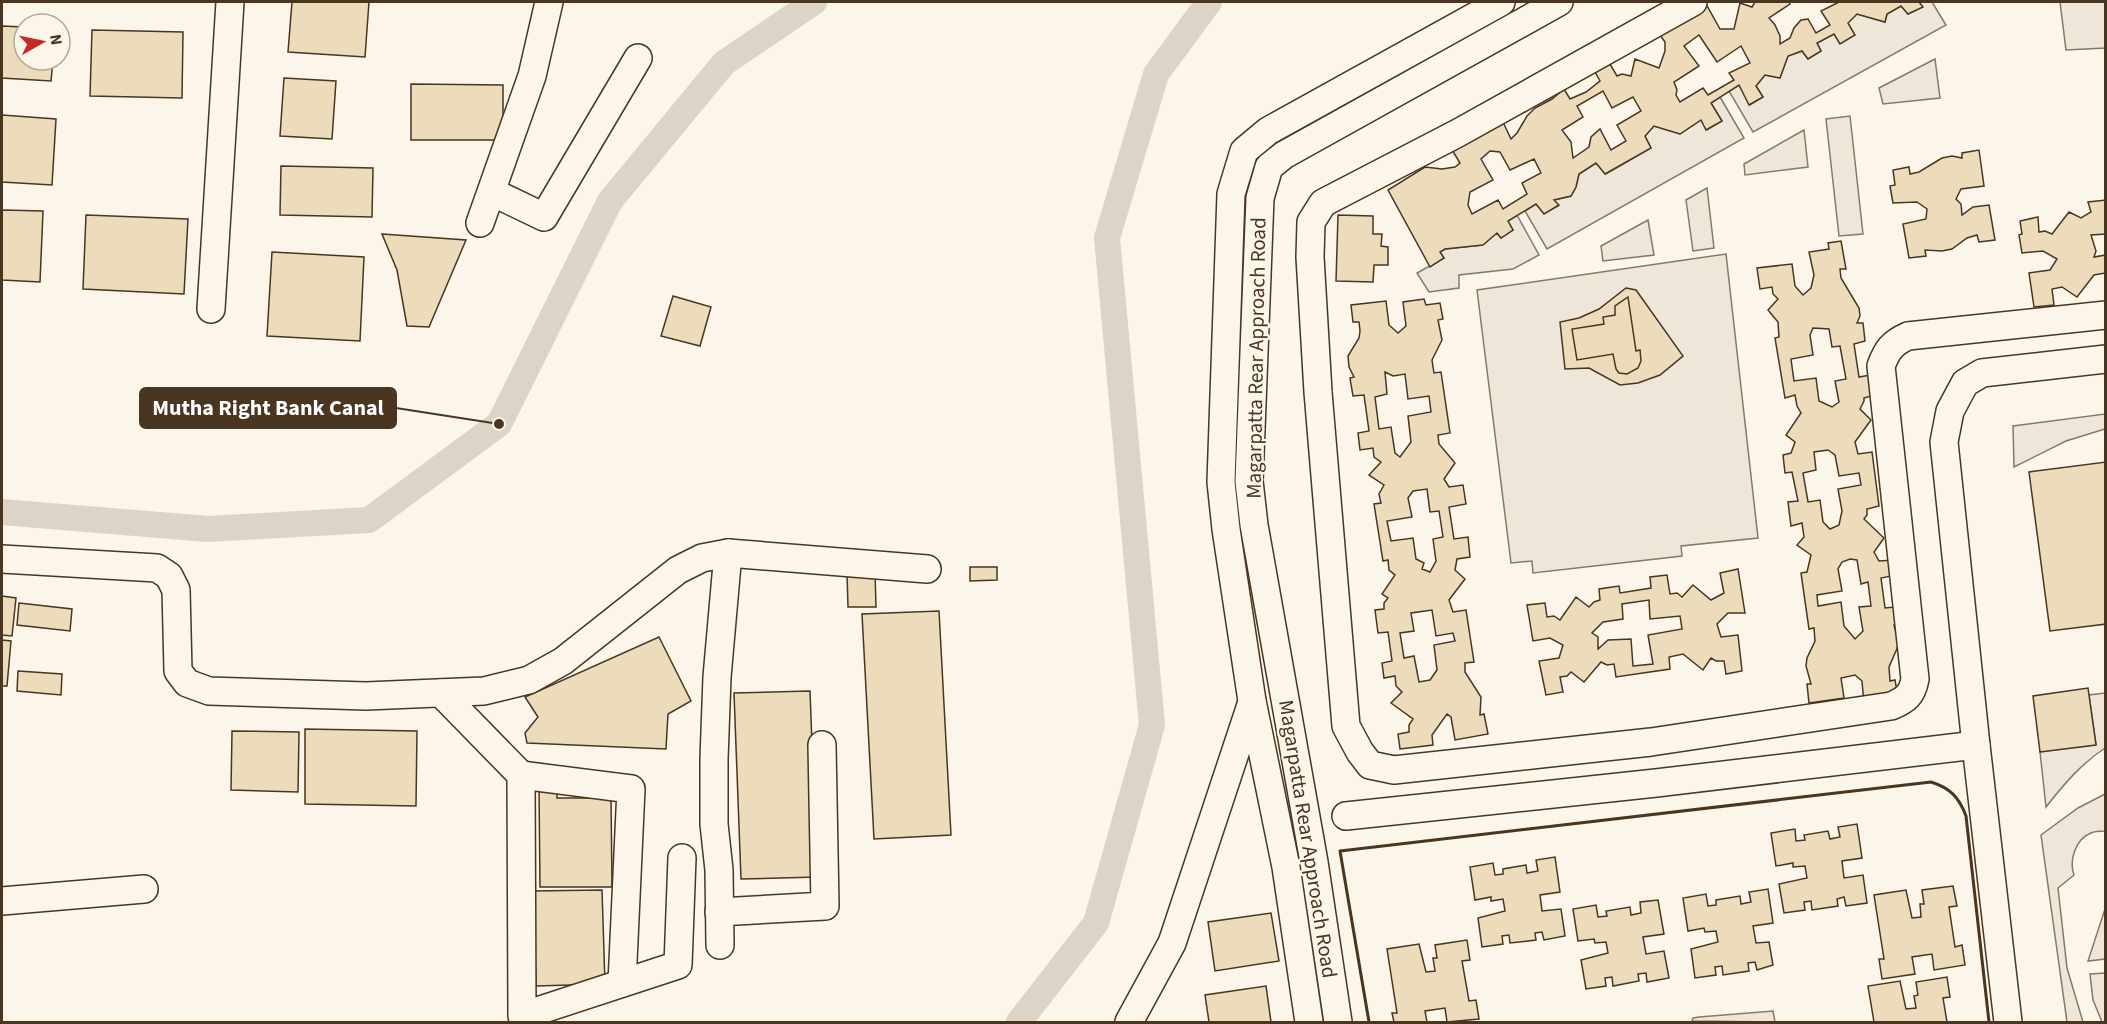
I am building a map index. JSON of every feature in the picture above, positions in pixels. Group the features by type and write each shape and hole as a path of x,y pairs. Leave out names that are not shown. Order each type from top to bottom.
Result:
{"street":[{"path":"210,309 230,2"},
{"path":"480,223 532,76 549,2"},
{"name":"Magarpatta Rear Approach Road","path":"1309,1023 1286,867 1252,700 1221,482 1231,194 1244,151 1268,131 1501,2"},
{"name":"Magarpatta Rear Approach Road","path":"1338,1023 1314,862 1254,525 1249,481 1260,198 1269,167 1284,154 1559,2"},
{"path":"1693,2 1458,133 1323,203 1311,222 1310,257 1318,392 1346,726 1370,765 1394,770 1651,742 1891,706 1905,700 1913,692 1915,679 1881,366 1886,354 1894,342 1908,336 2106,315"},
{"path":"492,192 544,217 638,58"},
{"path":"2008,1023 1944,442 1950,411 1965,384 1982,372 2106,359"},
{"path":"720,945 719,870 714,824 714,759 717,677 728,553"},
{"path":"2,559 157,568 169,576 176,590 178,671 187,683 209,691 366,696 484,691 529,680 563,661 678,570 702,558 728,553 927,570"},
{"path":"1129,1023 1172,943 1252,700 1278,663"},
{"path":"441,693 521,776 631,789 622,983"},
{"path":"1651,742 1656,783"},
{"path":"719,912 825,906 822,745"},
{"path":"1346,816 1656,783 1976,745"},
{"path":"521,776 522,1016 678,965 682,858"},
{"path":"2,901 144,889"}],"shaded area":[{"path":"1919,2 1932,2 1946,25 1753,132 1729,91 1739,85 1750,105 1763,97 1756,86 1765,75 1780,78 1788,56 1802,51 1808,59 1821,51 1817,43 1834,34 1857,14 1885,22 1887,14 1901,6 1908,14 1922,7"},
{"path":"2060,2 2105,2 2105,48 2066,50"},
{"path":"1935,59 1940,98 1883,104 1879,88"},
{"path":"1720,97 1744,138 1547,249 1525,211 1536,204 1544,213 1558,206 1554,200 1571,196 1579,174 1596,163 1606,174 1651,148 1645,136 1654,126 1680,134 1701,120 1707,130 1722,121 1711,103"},
{"path":"1850,116 1863,234 1839,236 1826,119"},
{"path":"1804,130 1808,167 1745,175 1744,164"},
{"path":"1707,188 1714,248 1693,251 1686,200"},
{"path":"1517,215 1539,255 1513,269 1459,275 1459,288 1429,292 1417,273 1444,258 1440,252 1445,249 1482,245 1497,233 1501,238 1513,230 1508,221"},
{"path":"1648,220 1654,255 1603,261 1601,246"},
{"path":"1726,254 1758,538 1681,546 1682,556 1533,573 1532,561 1511,563 1477,290"},
{"path":"2105,414 2105,429 2066,441 2014,467 2013,426"},
{"path":"2105,693 2105,748 2073,775 2046,807 2040,752 2096,744 2089,695"},
{"path":"2105,794 2105,831 2093,832 2081,840 2073,857 2074,875 2058,888 2067,968 2083,1022 2067,1022 2041,835 2078,808"},
{"path":"2105,909 2105,959 2088,961"},
{"path":"2105,973 2105,1022 2102,1022 2093,1000 2090,974"},
{"path":"1773,1011 1775,1022 1692,1021 1693,1018 1699,1017"}],"building":[{"path":"292,2 369,2 365,57 288,52"},
{"path":"1755,2 1789,2 1790,4 1769,18 1780,36 1780,44 1790,38 1794,28 1801,20 1808,19 1816,33 1830,25 1821,11 1839,2 1919,2 1923,7 1908,14 1901,6 1887,14 1885,22 1857,14 1848,23 1855,35 1840,44 1834,34 1817,43 1821,51 1808,59 1802,51 1788,56 1780,78 1765,75 1756,86 1763,97 1749,105 1739,85 1711,103 1722,121 1706,130 1701,120 1680,134 1654,126 1645,136 1651,148 1605,174 1596,163 1579,174 1571,196 1554,200 1559,205 1544,214 1536,204 1508,221 1513,230 1501,238 1497,233 1483,245 1445,249 1440,252 1444,258 1430,267 1388,190 1425,167 1442,169 1455,167 1460,163 1451,148 1502,120 1511,139 1535,108 1564,89 1570,99 1586,92 1600,81 1595,72 1610,64 1617,76 1622,74 1631,76 1635,59 1659,68 1665,51 1665,42 1657,31 1706,4 1720,29 1734,29 1740,3 1752,7","holes":["1699,35 1717,62 1741,46 1750,63 1729,73 1734,80 1708,95 1703,88 1680,102 1676,95 1674,82 1699,66 1684,46","1603,91 1612,108 1633,97 1641,111 1617,125 1626,141 1611,150 1600,129 1591,137 1589,147 1573,158 1571,142 1562,130 1583,117 1577,106","1490,151 1500,152 1510,170 1534,159 1541,173 1522,183 1527,194 1503,209 1498,200 1472,214 1468,205 1470,192 1493,180 1481,159"]},
{"path":"2,26 12,26 12,72 52,72 51,81 2,78"},
{"path":"92,30 183,32 182,98 90,96"},
{"path":"284,78 336,81 332,139 280,136"},
{"path":"411,84 503,85 503,140 411,140"},
{"path":"2,115 56,119 52,185 2,182"},
{"path":"1979,150 1984,186 1961,189 1956,199 1961,204 1962,215 1973,207 1989,205 1995,240 1979,242 1977,235 1967,238 1952,249 1925,250 1926,256 1909,258 1903,224 1926,219 1927,209 1917,202 1893,203 1890,186 1895,185 1893,170 1909,167 1910,174 1919,172 1942,158 1952,156 1962,158 1962,153"},
{"path":"281,166 373,168 372,217 280,215"},
{"path":"2106,200 2106,234 2091,235 2096,251 2094,257 2106,255 2106,276 2105,273 2094,275 2077,297 2062,287 2052,289 2054,305 2034,307 2029,273 2050,270 2057,259 2043,251 2022,253 2019,235 2022,234 2020,221 2038,217 2039,232 2045,231 2052,234 2069,212 2081,218 2091,212 2088,202"},
{"path":"2,210 43,211 40,282 2,280"},
{"path":"86,215 188,219 184,294 83,289"},
{"path":"1338,215 1373,216 1373,234 1382,234 1381,246 1388,247 1388,265 1374,265 1373,282 1336,281"},
{"path":"382,234 466,240 429,327 407,326 397,270"},
{"path":"1841,241 1846,269 1840,269 1841,278 1859,308 1860,316 1857,323 1863,323 1865,341 1854,344 1859,377 1870,375 1874,395 1864,398 1860,409 1871,420 1855,442 1858,454 1872,452 1879,506 1867,509 1864,519 1884,538 1874,552 1879,561 1894,560 1896,575 1881,578 1885,608 1895,607 1897,625 1894,625 1899,644 1889,667 1890,681 1895,680 1898,698 1864,704 1862,681 1855,675 1841,678 1844,698 1809,703 1807,684 1811,684 1806,666 1815,641 1814,628 1809,629 1801,573 1807,572 1811,555 1797,545 1804,537 1802,523 1791,526 1788,502 1798,501 1792,472 1785,473 1783,455 1791,453 1795,442 1786,435 1801,413 1795,395 1785,398 1775,338 1779,337 1778,322 1768,310 1778,299 1773,294 1772,287 1760,289 1757,268 1792,264 1795,286 1803,295 1811,288 1814,275 1809,252 1829,249 1828,243","holes":["1813,328 1829,329 1832,347 1840,346 1846,379 1835,381 1839,402 1832,407 1819,401 1816,378 1794,381 1791,359 1813,355 1810,335","1828,450 1835,455 1839,476 1859,473 1861,485 1838,489 1842,511 1839,525 1830,529 1823,522 1820,500 1808,502 1803,473 1816,470 1814,452","1850,559 1857,560 1861,584 1868,582 1871,606 1859,607 1863,631 1855,639 1844,626 1841,602 1818,606 1817,595 1842,591 1838,569 1842,562"]},
{"path":"272,252 364,257 360,341 267,336"},
{"path":"1626,288 1636,290 1683,356 1660,375 1638,383 1620,385 1589,368 1565,369 1560,322 1579,318 1599,309"},
{"path":"673,296 711,307 700,346 661,336"},
{"path":"1628,297 1636,351 1640,350 1641,361 1638,368 1627,374 1619,373 1613,354 1577,360 1572,329 1604,324 1603,317 1615,315 1615,306"},
{"path":"1424,299 1426,305 1440,303 1443,319 1438,320 1442,340 1432,360 1434,373 1441,372 1450,433 1438,435 1439,444 1455,463 1444,479 1449,487 1463,485 1466,504 1449,507 1454,539 1468,537 1470,557 1457,559 1455,570 1465,579 1449,600 1453,612 1466,610 1474,662 1465,663 1465,672 1481,697 1480,715 1484,714 1488,734 1455,740 1451,717 1447,714 1432,735 1433,745 1400,749 1398,734 1409,732 1409,725 1413,719 1391,703 1402,692 1396,686 1395,676 1384,678 1382,663 1392,661 1388,632 1378,633 1375,610 1384,609 1384,603 1388,598 1382,594 1395,575 1389,570 1388,560 1383,561 1374,504 1381,503 1379,494 1384,485 1369,475 1381,462 1374,457 1373,448 1360,450 1358,433 1369,431 1364,395 1353,396 1350,378 1354,377 1349,367 1348,356 1359,338 1360,331 1359,322 1353,322 1351,305 1386,301 1389,325 1398,333 1406,326 1403,302","holes":["1385,372 1393,376 1405,374 1408,399 1429,396 1431,412 1408,416 1411,442 1400,457 1395,453 1391,427 1379,429 1375,397 1387,394","1427,489 1430,512 1439,511 1443,537 1433,539 1436,561 1430,572 1422,569 1424,563 1416,559 1413,538 1391,541 1387,521 1412,517 1408,498 1413,491","1432,610 1436,636 1453,633 1455,641 1434,645 1437,670 1430,680 1419,682 1414,656 1404,658 1400,633 1414,631 1411,613"]},
{"path":"2106,462 2106,624 2050,631 2029,472"},
{"path":"970,567 997,567 997,580 970,581"},
{"path":"1738,569 1745,613 1728,613 1717,624 1721,637 1738,635 1742,671 1726,674 1724,661 1711,658 1703,670 1683,654 1669,657 1670,669 1616,677 1614,664 1607,665 1601,662 1584,682 1571,672 1567,676 1560,677 1563,692 1546,695 1539,661 1559,658 1563,645 1550,638 1533,641 1527,605 1545,603 1547,617 1554,616 1560,620 1576,597 1589,607 1600,600 1599,589 1619,586 1620,593 1651,588 1650,577 1667,575 1670,594 1677,593 1682,597 1693,585 1711,600 1724,593 1720,573","holes":["1649,600 1650,619 1680,616 1682,629 1648,635 1653,664 1633,666 1631,639 1608,640 1598,649 1598,637 1592,633 1603,622 1623,619 1622,604"]},
{"path":"875,572 876,607 848,607 847,573"},
{"path":"2,596 16,598 12,636 2,635"},
{"path":"19,603 72,609 70,631 17,625"},
{"path":"939,611 951,835 874,839 862,614"},
{"path":"659,637 691,701 668,714 666,749 527,743 525,733 538,717 525,697"},
{"path":"2,640 11,641 7,686 2,686"},
{"path":"18,671 62,674 61,695 17,691"},
{"path":"2088,688 2096,745 2040,752 2033,696"},
{"path":"810,691 817,877 741,879 734,693"},
{"path":"305,729 417,731 416,806 305,804"},
{"path":"232,731 299,732 298,792 231,790"},
{"path":"539,787 557,787 557,798 611,798 612,887 540,887"},
{"path":"1857,824 1862,858 1842,861 1844,878 1863,875 1867,903 1846,906 1844,897 1837,899 1838,906 1812,910 1811,901 1804,902 1805,910 1784,913 1779,884 1807,878 1805,866 1793,867 1793,863 1776,866 1771,833 1795,829 1796,841 1805,840 1804,835 1828,831 1830,839 1840,837 1838,827"},
{"path":"1555,857 1560,892 1540,895 1542,911 1561,909 1565,936 1544,940 1542,932 1535,933 1536,940 1510,943 1509,935 1502,936 1503,944 1482,947 1478,918 1505,911 1503,899 1491,901 1491,897 1475,900 1470,867 1493,863 1495,875 1503,874 1503,869 1526,865 1527,873 1538,871 1536,860"},
{"path":"1953,886 1957,906 1949,907 1955,947 1962,945 1965,965 1934,970 1932,954 1912,957 1915,974 1882,979 1879,959 1884,959 1874,895 1906,890 1912,918 1921,917 1920,904 1924,904 1922,890"},
{"path":"1768,889 1773,923 1753,926 1756,943 1769,942 1773,965 1757,970 1755,962 1748,963 1749,971 1723,975 1722,966 1715,967 1716,975 1695,978 1691,949 1718,942 1716,931 1705,932 1704,928 1688,931 1683,898 1706,894 1708,906 1716,905 1716,900 1740,896 1741,904 1751,902 1749,892"},
{"path":"602,890 605,984 536,986 533,891"},
{"path":"1658,900 1664,934 1643,937 1646,954 1664,951 1669,978 1647,982 1646,973 1638,974 1639,981 1613,986 1612,977 1605,978 1606,986 1586,989 1581,960 1608,953 1606,942 1595,943 1594,939 1578,941 1573,909 1596,905 1598,917 1607,916 1606,911 1630,907 1631,915 1641,913 1640,902"},
{"path":"1271,913 1279,961 1215,971 1208,922"},
{"path":"1467,940 1470,960 1462,961 1469,1001 1476,1000 1479,1019 1447,1022 1445,1008 1425,1011 1427,1022 1394,1022 1392,1013 1397,1013 1387,949 1419,944 1426,972 1435,971 1433,958 1437,958 1435,945"},
{"path":"1947,977 1950,997 1943,998 1947,1022 1874,1022 1868,986 1900,981 1906,1009 1916,1008 1914,996 1918,995 1916,982"},
{"path":"1266,986 1271,1022 1209,1022 1205,995"}],"waterway":[{"path":"2,512 208,529 369,520 499,424 610,201 724,63 814,2"},
{"path":"1019,1022 1096,923 1152,725 1107,238 1156,74 1209,2"}],"wall":[{"path":"1369,1022 1340,851 1931,782 1944,787 1953,794 1966,816 1989,1022"}],"place":[{"name":"Mutha Right Bank Canal","path":"499,424"}]}
